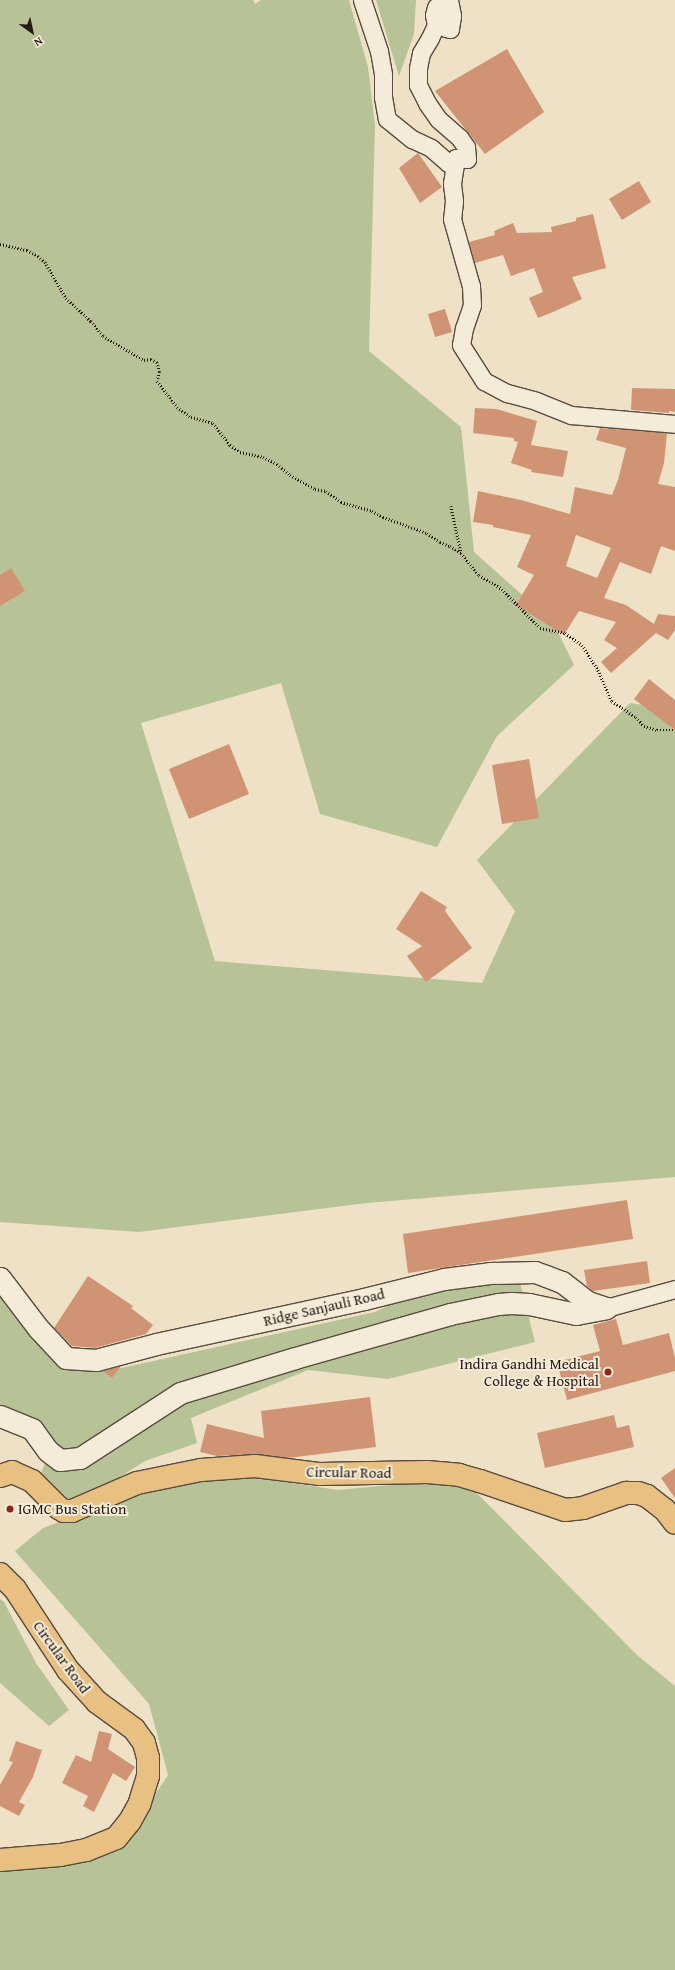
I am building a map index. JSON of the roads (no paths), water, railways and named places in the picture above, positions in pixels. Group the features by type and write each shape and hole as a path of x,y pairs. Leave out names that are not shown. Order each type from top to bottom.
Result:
{"main road":[{"name":"Circular Road","path":"0,1476 12,1472 32,1480 59,1508 72,1511 137,1483 201,1470 256,1466 319,1474 427,1472 459,1475 565,1510 583,1508 626,1493 638,1493 647,1496 665,1510 675,1523"},
{"name":"Circular Road","path":"0,1574 15,1588 68,1670 97,1702 134,1729 144,1743 148,1758 148,1776 140,1803 130,1821 116,1838 86,1850 60,1855 0,1860"}],"street":[{"path":"362,0 379,51 383,74 383,97 387,119 412,139 430,148 448,163 452,164 456,158"},
{"path":"449,0 452,16 450,29 446,28 444,19 444,5 441,3 436,7 434,15 436,25 421,53 418,68 418,85 427,103 438,119 459,137 466,146 467,159 456,158"},
{"path":"456,158 452,184 454,201 452,219 471,286 472,305 464,328 461,346 484,381 507,393 536,401 571,415 675,424"},
{"name":"Ridge Sanjauli Road","path":"0,1278 38,1328 66,1358 96,1360 156,1344 364,1299 444,1279 490,1273 535,1272 562,1282 588,1302 606,1308"},
{"path":"0,1416 32,1429 48,1451 60,1460 80,1458 180,1393 295,1358 450,1314 498,1304 529,1304 576,1314 606,1308 675,1289"}],"place":[{"name":"Indira Gandhi Medical College & Hospital","path":"608,1372"},
{"name":"IGMC Bus Station","path":"10,1509"}]}
